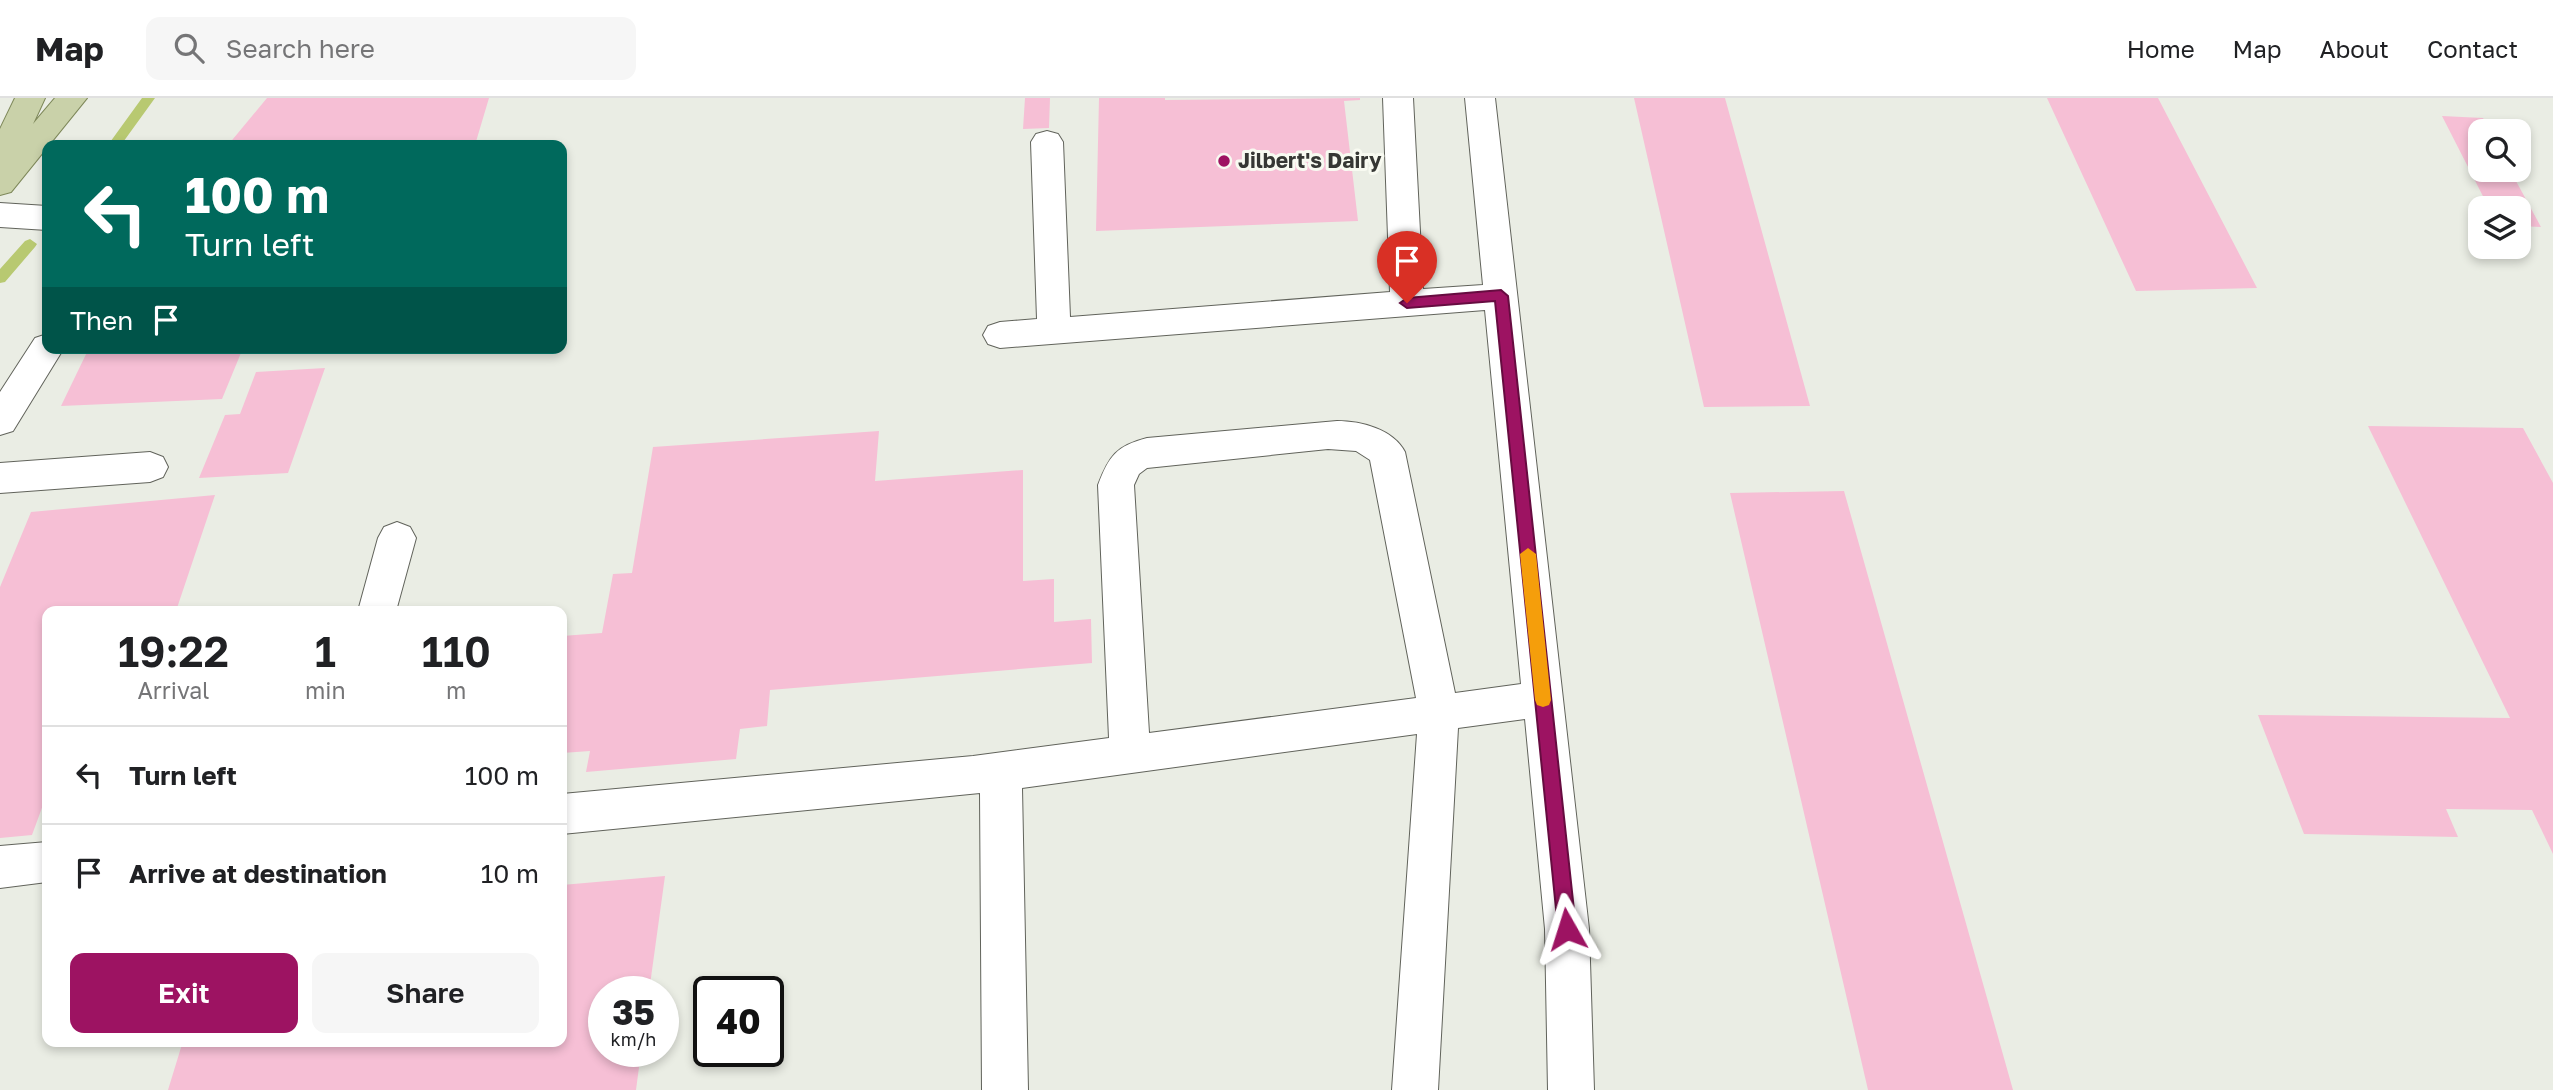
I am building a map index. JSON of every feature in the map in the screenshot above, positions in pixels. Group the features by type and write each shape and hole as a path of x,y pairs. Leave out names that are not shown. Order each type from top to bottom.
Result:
{"main road":[{"path":"0,161 30,98"},
{"path":"0,184 72,98"}],"street":[{"path":"1398,98 1407,303"},
{"path":"1480,98 1567,929 1571,1090"},
{"path":"1047,142 1054,330"},
{"path":"0,215 42,218"},
{"path":"1000,335 1501,296"},
{"path":"0,421 43,354"},
{"path":"1130,754 1116,485 1123,466 1132,456 1147,453 1354,434 1372,441 1387,452 1439,713 1415,1090"},
{"path":"0,478 150,467"},
{"path":"378,606 397,538"},
{"path":"567,814 1002,771 1543,699"},
{"path":"1002,771 1005,1090"},
{"path":"0,867 42,863"}],"building":[{"path":"267,98 489,98 476,140 232,140"},
{"path":"1025,98 1050,98 1049,128 1023,129"},
{"name":"Jilbert's Dairy","path":"1099,98 1360,98 1344,101 1358,221 1096,231"},
{"path":"1634,98 1725,98 1810,406 1704,407"},
{"path":"2047,98 2158,98 2257,288 2136,291"},
{"path":"2442,116 2484,119 2468,119 2468,167"},
{"path":"2476,182 2517,182 2524,196 2483,196"},
{"path":"2531,209 2541,227 2531,227"},
{"path":"86,354 241,354 222,399 61,406"},
{"path":"325,368 288,473 199,478 225,415 240,414 256,372"},
{"path":"2368,426 2523,428 2553,483 2553,854 2532,810 2446,809 2458,837 2304,834 2258,715 2510,718"},
{"path":"879,431 875,481 1023,470 1023,581 1054,579 1054,622 1091,619 1092,663 770,690 767,726 740,729 736,759 586,772 590,751 567,753 567,636 602,633 613,574 632,573 653,447"},
{"path":"1844,491 2013,1090 1868,1090 1730,493"},
{"path":"215,495 178,606 42,606 42,808 32,835 0,838 0,587 31,512"},
{"path":"665,876 651,976 588,976 588,1067 639,1067 636,1090 168,1090 181,1047 567,1047 567,885"}],"waterway":[{"path":"118,140 149,98"},
{"path":"0,278 30,244"}],"slow traffic":[{"path":"1528,554 1543,700"}],"place":[{"name":"Jilbert's Dairy","path":"1224,161"}],"route":[{"path":"1407,303 1501,296 1567,929"}]}
